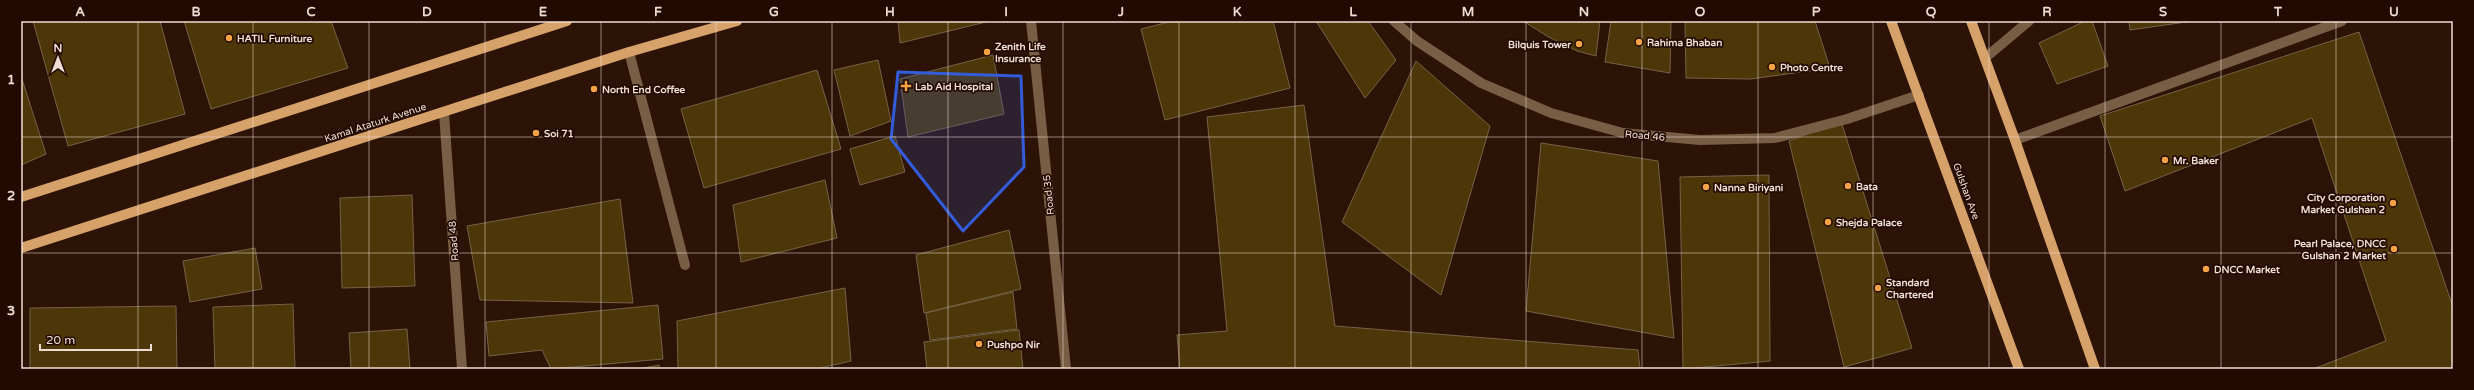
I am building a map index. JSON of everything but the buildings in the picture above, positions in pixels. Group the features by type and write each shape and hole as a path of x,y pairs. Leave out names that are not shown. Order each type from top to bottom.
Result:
{"main road":[{"path":"21,197 567,21"},
{"name":"Kamal Ataturk Avenue","path":"21,248 444,113 629,52 737,21"},
{"name":"Gulshan Ave","path":"1892,21 2019,369"},
{"path":"1970,21 2015,140 2094,369"}],"street":[{"name":"Road 35","path":"1031,21 1066,369"},
{"name":"Road 46","path":"1394,21 1417,41 1481,83 1551,113 1623,134 1700,140 1775,138 1847,119 1919,95"},
{"path":"1985,58 2029,21"},
{"path":"2015,140 2342,21"},
{"path":"629,52 685,265"},
{"name":"Road 48","path":"444,113 462,369"}],"highlighted area":[{"path":"898,72 1021,76 1024,167 963,231 891,139"}],"place":[{"name":"HATIL Furniture","path":"229,38"},
{"name":"Rahima Bhaban","path":"1639,42"},
{"name":"Bilquis Tower","path":"1579,44"},
{"name":"Zenith Life Insurance","path":"987,52"},
{"name":"Photo Centre","path":"1772,67"},
{"name":"Lab Aid Hospital","path":"906,86"},
{"name":"North End Coffee","path":"594,89"},
{"name":"Soi 71","path":"536,133"},
{"name":"Mr. Baker","path":"2165,160"},
{"name":"Bata","path":"1848,186"},
{"name":"Nanna Biriyani","path":"1706,187"},
{"name":"City Corporation Market Gulshan 2","path":"2393,203"},
{"name":"Shejda Palace","path":"1828,222"},
{"name":"Pearl Palace, DNCC Gulshan 2 Market","path":"2394,249"},
{"name":"DNCC Market","path":"2206,269"},
{"name":"Standard Chartered","path":"1878,288"},
{"name":"Pushpo Nir","path":"979,344"}]}
